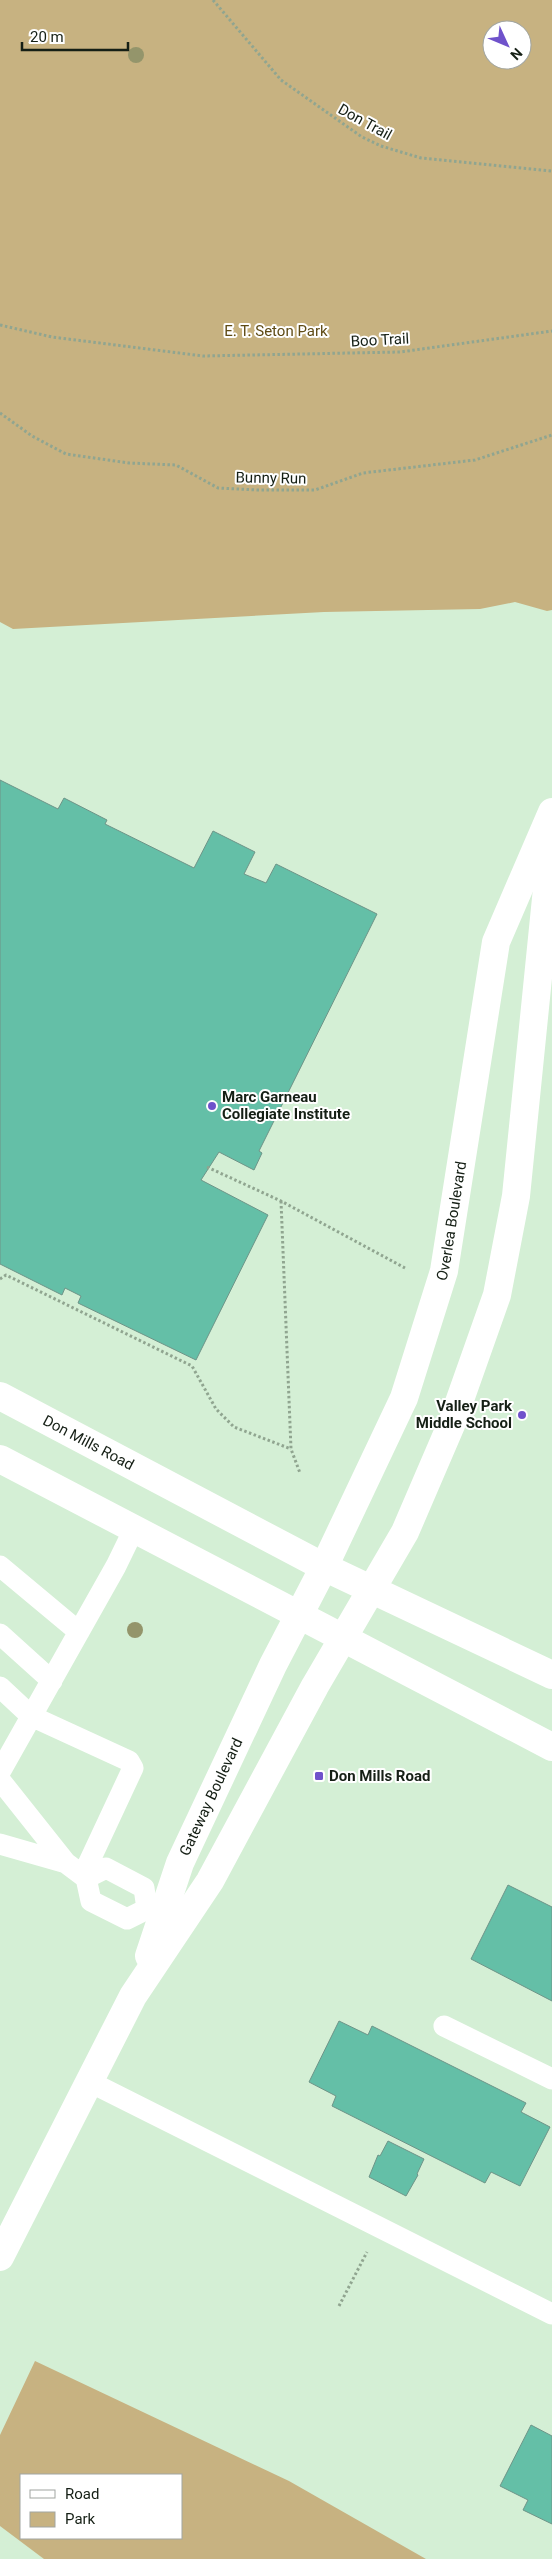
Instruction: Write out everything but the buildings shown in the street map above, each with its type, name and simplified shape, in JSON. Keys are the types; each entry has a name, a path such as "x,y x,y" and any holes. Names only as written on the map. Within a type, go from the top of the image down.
{"main road":[{"name":"Overlea Boulevard","path":"300,1615 404,1398 441,1280 473,1096 496,942 552,812"},
{"path":"342,1638 405,1532 451,1426 497,1295 516,1196 552,839"},
{"name":"Don Mills Road","path":"0,1396 324,1567 552,1675"},
{"path":"0,1459 552,1747"},
{"name":"Gateway Boulevard","path":"139,1985 155,1912 273,1665 300,1615"},
{"name":"Gateway Boulevard","path":"0,2257 139,1985 210,1882 342,1638"}],"lane":[{"path":"3,1759 32,1716 80,1632 134,1529"},
{"path":"0,1566 80,1632"},
{"path":"0,1634 52,1681"},
{"path":"0,1687 32,1716 129,1761 133,1768 78,1872"},
{"path":"0,1780 78,1872 92,1901 127,1919 155,1912 144,1888 114,1871 106,1868 78,1872 0,1844"},
{"path":"444,2026 552,2079"},
{"path":"90,2082 552,2314"}],"path":[{"name":"Don Trail","path":"213,0 281,80 362,137 380,146 421,158 552,171"},
{"name":"Boo Trail","path":"0,325 52,337 203,356 400,352 552,331"},
{"name":"Bunny Run","path":"0,413 32,436 66,454 130,463 176,465 218,488 258,490 315,490 363,473 475,460 552,435"},
{"path":"207,1167 281,1201 406,1268"},
{"path":"281,1201 291,1449 300,1474"},
{"path":"0,1279 6,1275 192,1366 216,1409 234,1427 291,1449"},
{"path":"339,2306 379,2227"}],"green space":[{"name":"E. T. Seton Park","path":"0,0 552,0 552,610 547,611 515,602 480,609 324,612 13,629 0,622"},
{"path":"35,2361 289,2481 426,2559 44,2559 0,2526 0,2435"}],"place":[{"name":"Marc Garneau Collegiate Institute","path":"212,1106"},
{"name":"Valley Park Middle School","path":"522,1415"},
{"name":"Don Mills Road","path":"319,1776"}]}
